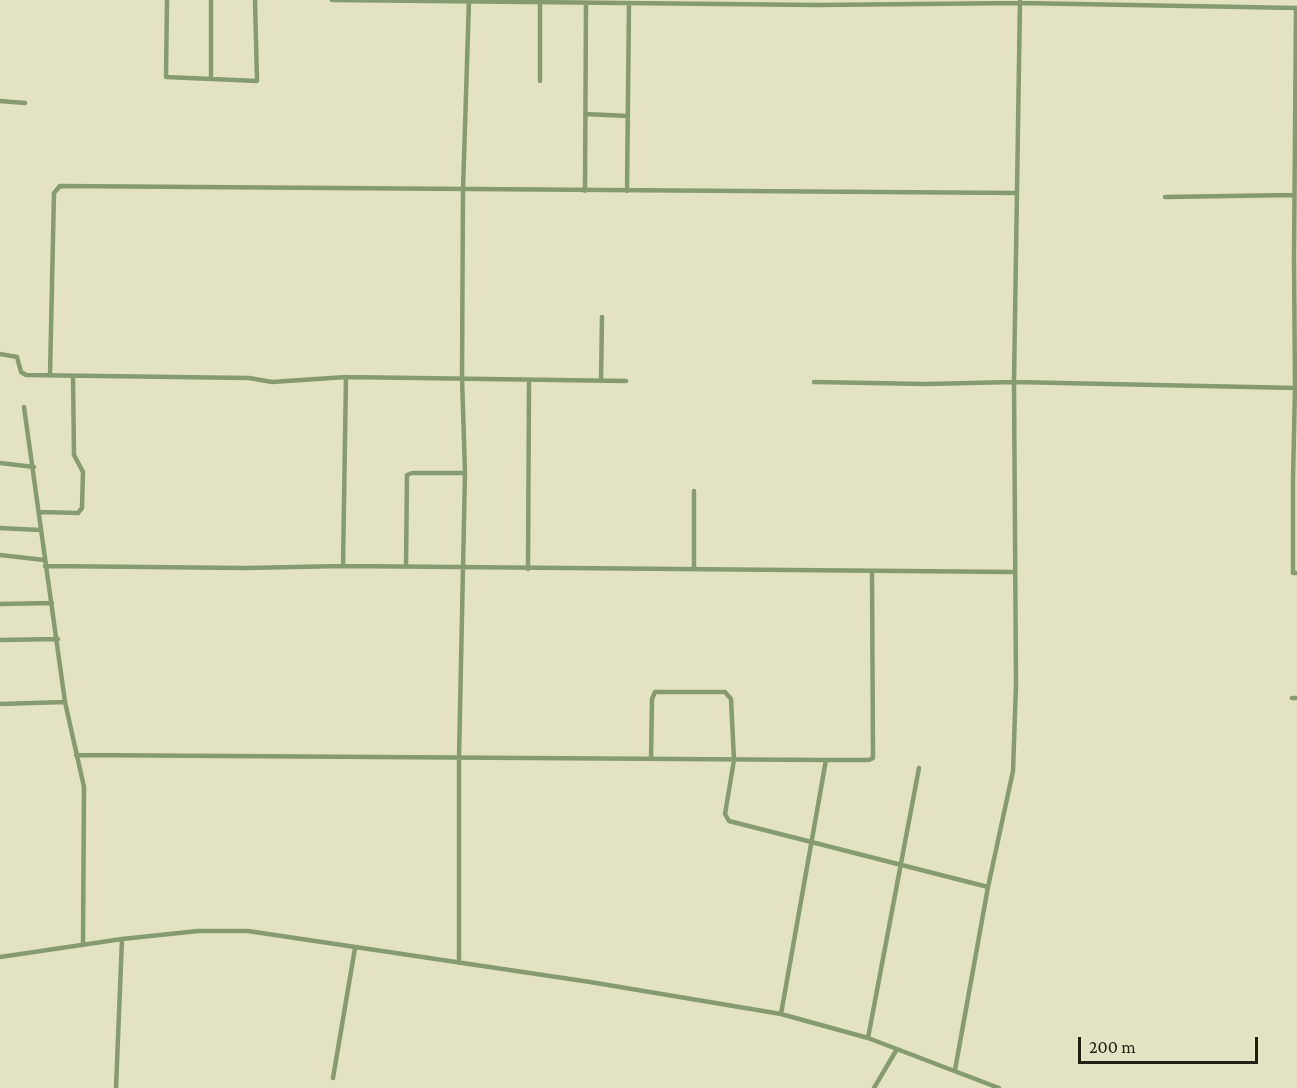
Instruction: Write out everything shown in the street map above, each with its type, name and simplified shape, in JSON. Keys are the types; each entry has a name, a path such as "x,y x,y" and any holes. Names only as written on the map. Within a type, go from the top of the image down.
{"street":[{"path":"167,0 166,77 257,81 255,0"},
{"path":"211,0 211,79"},
{"path":"332,0 586,3 1020,2 1297,8 1293,573 1297,573"},
{"path":"459,963 459,759 465,472 462,377 463,190 469,1"},
{"path":"540,2 540,81"},
{"path":"955,1070 988,887 1013,771 1016,685 1014,382 1020,2"},
{"path":"585,191 586,3"},
{"path":"627,191 628,3"},
{"path":"0,101 25,103"},
{"path":"585,114 628,116"},
{"path":"50,375 54,193 60,186 1016,193"},
{"path":"1165,197 1294,195"},
{"path":"601,381 602,317"},
{"path":"0,354 17,357 23,374 73,377 249,378 272,382 346,377 626,381"},
{"path":"40,512 78,513 82,508 83,472 74,455 73,377"},
{"path":"343,566 346,377"},
{"path":"528,569 529,380"},
{"path":"814,382 926,384 1014,382 1296,388"},
{"path":"24,407 65,702 84,787 83,945"},
{"path":"0,463 34,467"},
{"path":"406,567 407,476 412,473 465,472"},
{"path":"694,491 694,569"},
{"path":"0,528 40,531"},
{"path":"0,555 45,562 246,568 343,566 1015,572"},
{"path":"76,755 869,760 873,758 872,572"},
{"path":"0,604 52,603"},
{"path":"0,640 58,639"},
{"path":"651,759 652,699 655,692 728,693 731,702 734,760 725,813 729,820 988,887"},
{"path":"0,704 65,702"},
{"path":"781,1014 826,760"},
{"path":"867,1038 919,768"},
{"path":"0,957 122,939 198,931 236,930 590,982 781,1014 867,1038 999,1088"},
{"path":"116,1088 122,939"},
{"path":"333,1078 355,948"},
{"path":"874,1088 897,1049"}]}
